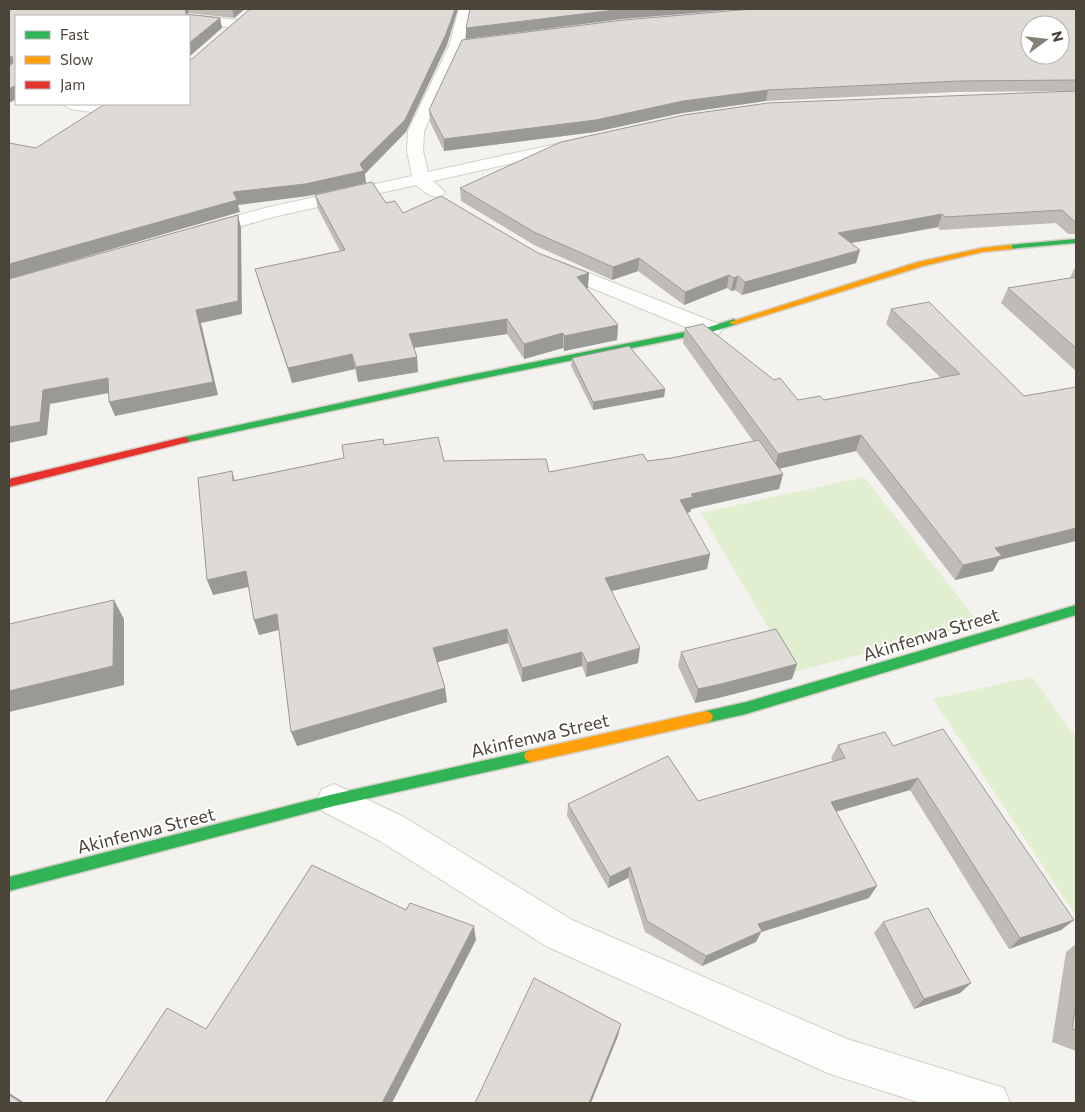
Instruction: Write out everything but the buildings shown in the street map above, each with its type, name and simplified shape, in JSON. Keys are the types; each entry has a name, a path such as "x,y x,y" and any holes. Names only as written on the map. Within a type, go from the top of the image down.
{"street":[{"path":"447,201 421,180 414,151 416,130 456,46 465,9"},
{"path":"224,36 249,14"},
{"path":"190,19 238,24"},
{"path":"456,46 475,43"},
{"path":"78,105 115,110 137,105"},
{"path":"186,236 269,212 585,143"},
{"path":"9,483 223,432 455,381 711,329 921,264 982,250 1076,241"},
{"path":"538,257 711,329"},
{"name":"Akinfenwa Street","path":"9,884 334,800 746,708 1076,610"},
{"path":"334,800 392,829 559,934 846,1059 989,1103"}],"green space":[{"path":"864,477 979,623 794,672 701,513"},
{"path":"1032,677 1076,738 1076,916 933,699"}],"traffic: fast":[{"path":"1009,247 1076,241"},
{"path":"184,440 455,381 711,329 734,322"},
{"path":"706,717 746,708 1076,610"},
{"path":"9,884 334,800 531,756"}],"traffic: slow":[{"path":"734,322 921,264 982,250 1009,247"},
{"path":"531,756 706,717"}],"traffic: jam":[{"path":"9,483 184,440"}]}
